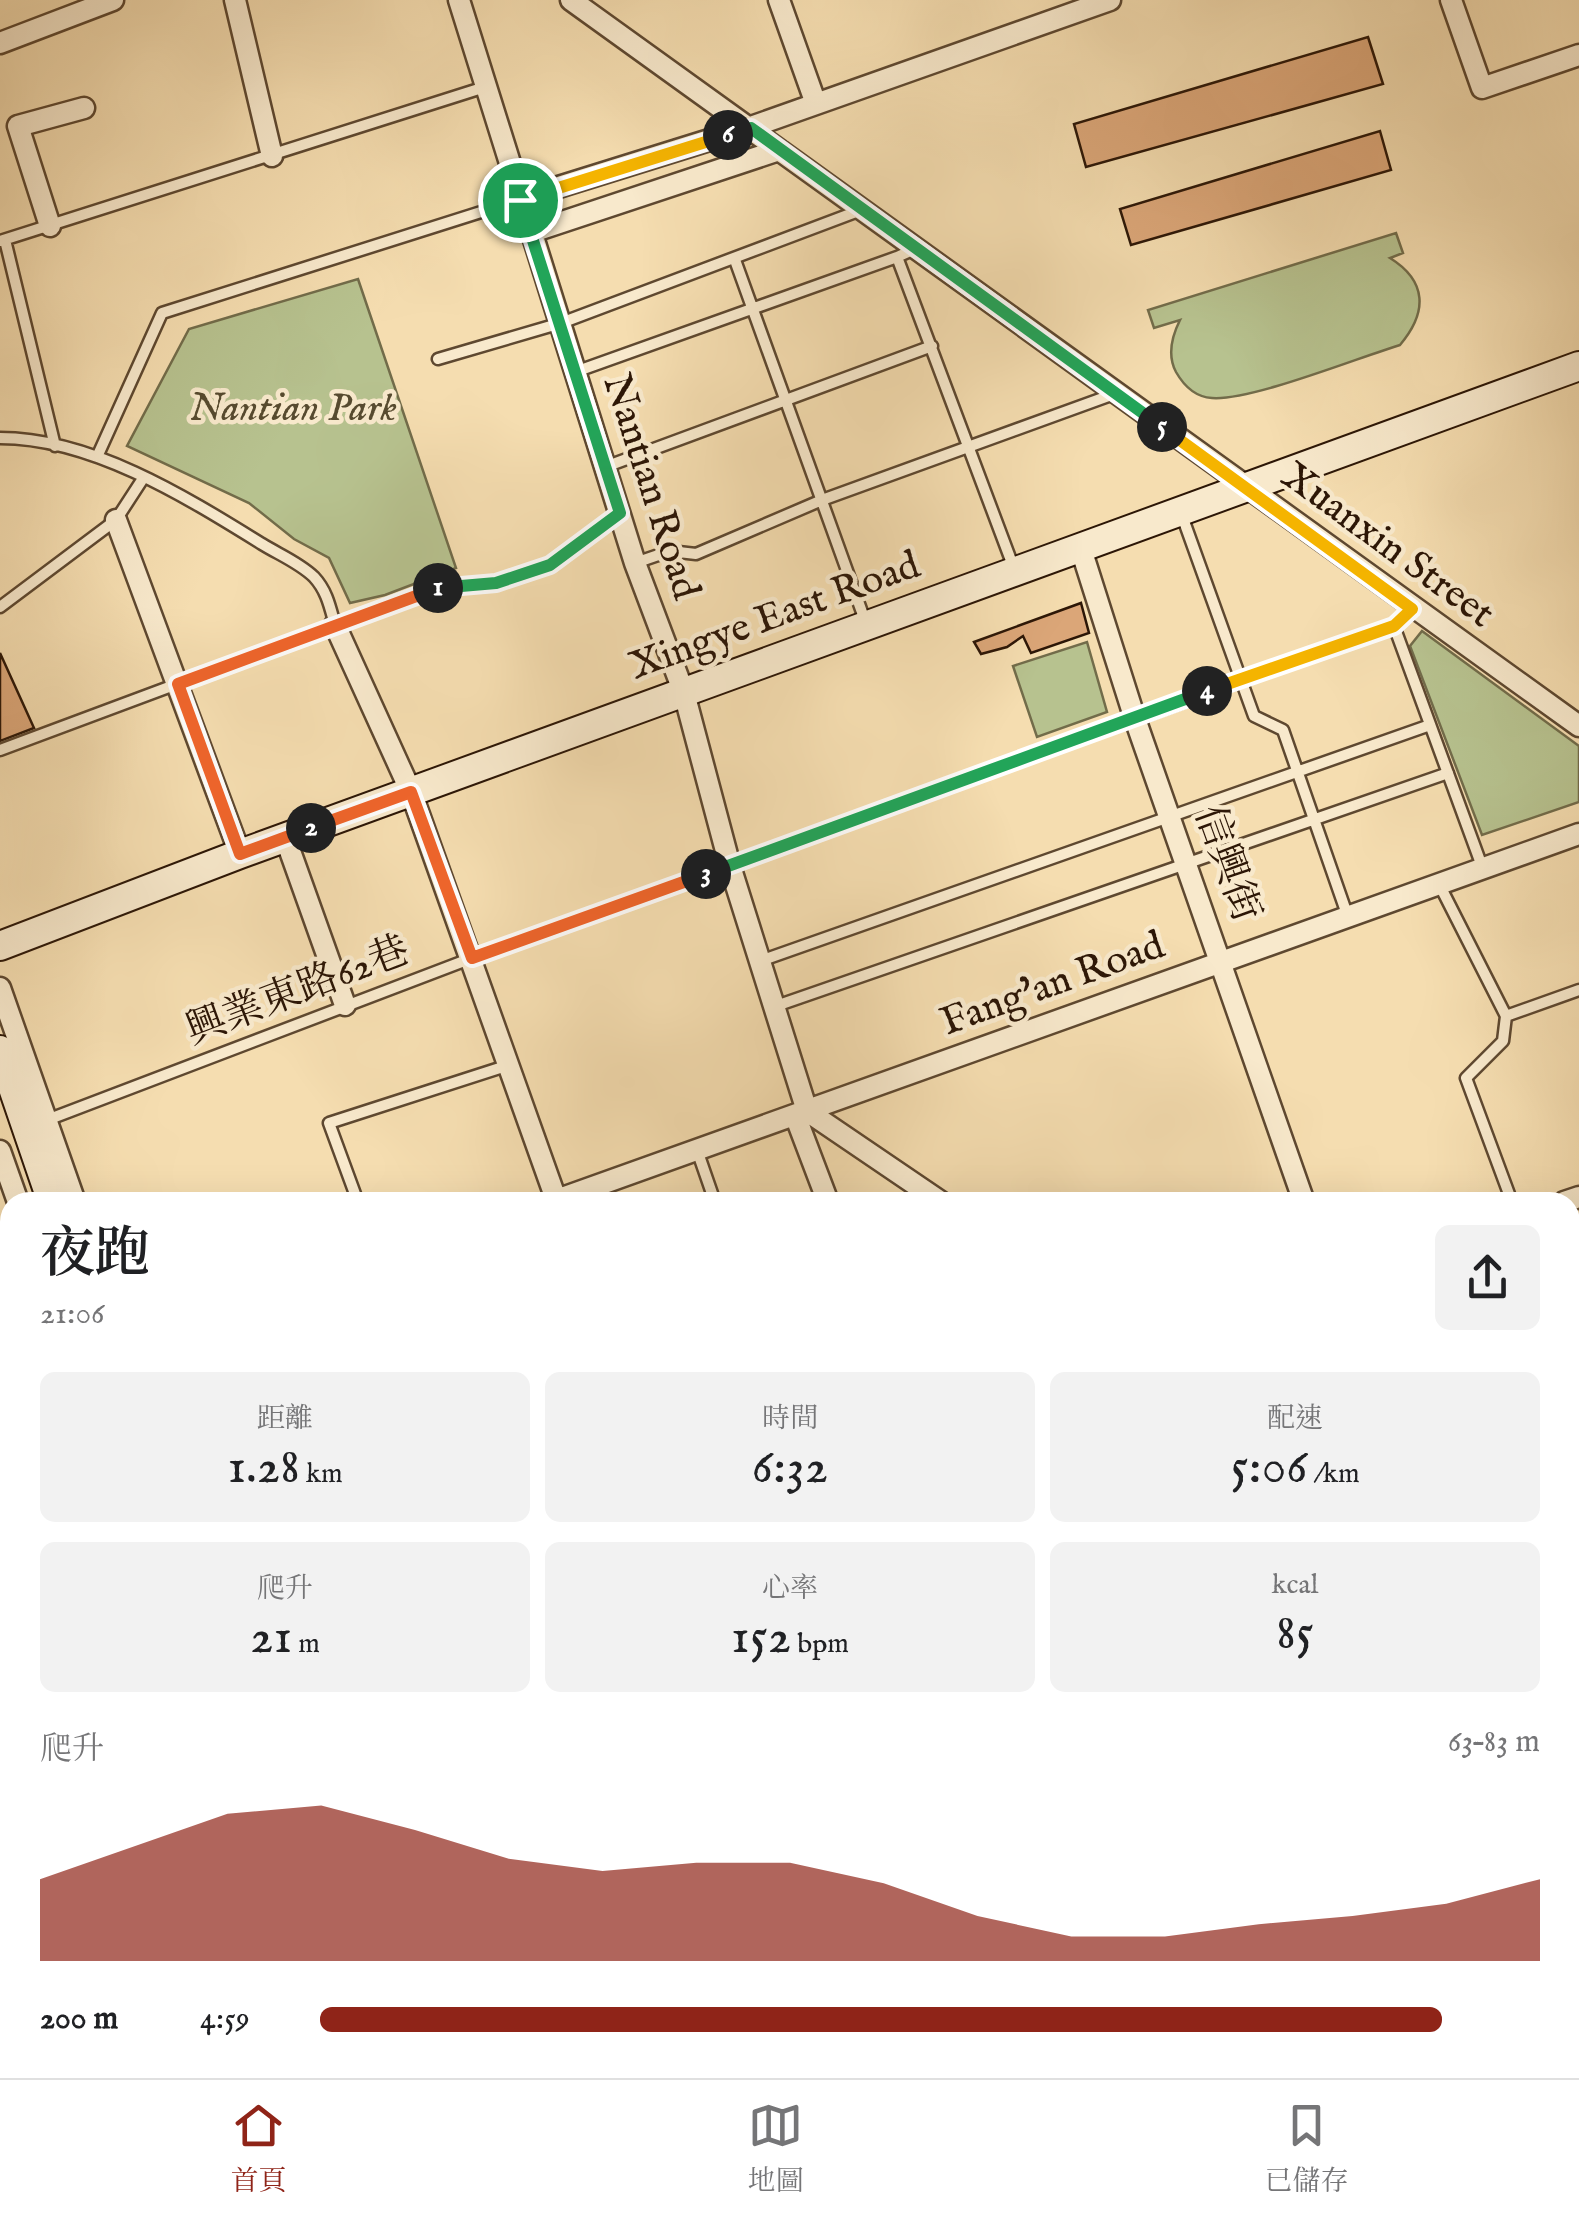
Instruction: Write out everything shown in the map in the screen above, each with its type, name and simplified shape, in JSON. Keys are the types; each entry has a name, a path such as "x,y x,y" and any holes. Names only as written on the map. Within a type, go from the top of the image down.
{"street":[{"path":"0,43 113,0"},
{"path":"235,0 272,156"},
{"name":"Nantian Road","path":"460,0 635,563 684,693 730,866 776,1006 801,1113 825,1192"},
{"name":"Xuanxin Street","path":"571,0 1579,726"},
{"path":"779,0 816,104"},
{"path":"520,200 751,128 1110,0"},
{"path":"1451,0 1482,88 1579,55"},
{"path":"50,226 18,126 84,108"},
{"path":"532,232 779,150"},
{"name":"Xingye East Road","path":"0,946 240,854 1579,366"},
{"path":"116,520 240,854"},
{"name":"信興街","path":"1080,548 1134,716 1301,1192"},
{"path":"335,626 411,792 552,1192"},
{"name":"Fang'an Road","path":"582,1192 1578,837"},
{"path":"285,838 345,1005"},
{"path":"0,988 72,1192"},
{"path":"0,1050 49,1192"},
{"path":"0,1090 36,1192"},
{"path":"801,1113 925,1192"},
{"path":"0,1151 14,1192"}],"lane":[{"path":"56,446 3,240 485,87"},
{"path":"96,458 162,313 520,200"},
{"path":"438,359 561,323 861,210"},
{"path":"576,372 918,248"},
{"path":"897,256 1015,572"},
{"path":"734,260 867,626"},
{"path":"606,467 932,346"},
{"path":"635,563 670,550 696,554 822,500 1116,394"},
{"path":"0,438 56,446 96,458 210,512 311,574 326,593 335,626"},
{"path":"0,607 116,520 142,480"},
{"path":"1181,512 1254,716 1283,730 1348,917"},
{"path":"0,750 450,584 496,583 550,565 620,513"},
{"name":"興業東路62巷","path":"48,1120 472,958 1134,716 1394,626 1412,609"},
{"path":"1394,626 1483,869"},
{"path":"763,960 1430,725"},
{"path":"776,1006 1448,773"},
{"path":"1439,884 1506,1016 1504,1042 1466,1078 1508,1192"},
{"path":"1506,1016 1579,990"},
{"path":"354,1192 329,1122 509,1065"},
{"path":"697,1150 712,1192"}],"green space":[{"path":"1396,233 1403,253 1390,258 1411,277 1419,298 1415,321 1400,345 1277,386 1230,397 1200,395 1179,377 1171,352 1180,320 1154,328 1148,310"},
{"name":"Nantian Park","path":"358,279 456,568 385,595 350,603 329,558 294,539 249,503 127,446 189,329"},
{"path":"1422,631 1579,746 1579,802 1482,835 1410,646"},
{"path":"1087,642 1107,712 1037,737 1013,666"}],"building":[{"path":"1368,37 1383,84 1086,167 1074,124"},
{"path":"1380,131 1391,170 1131,245 1120,209"},
{"path":"1081,603 1089,633 1031,653 1023,636 1007,647 981,654 974,642"},
{"path":"0,653 34,728 0,741"}],"route":[{"path":"751,128 1412,609 1394,626 1134,716 472,958 411,792 240,854 178,684 450,584 496,583 550,565 620,513 520,200 751,128"}]}
